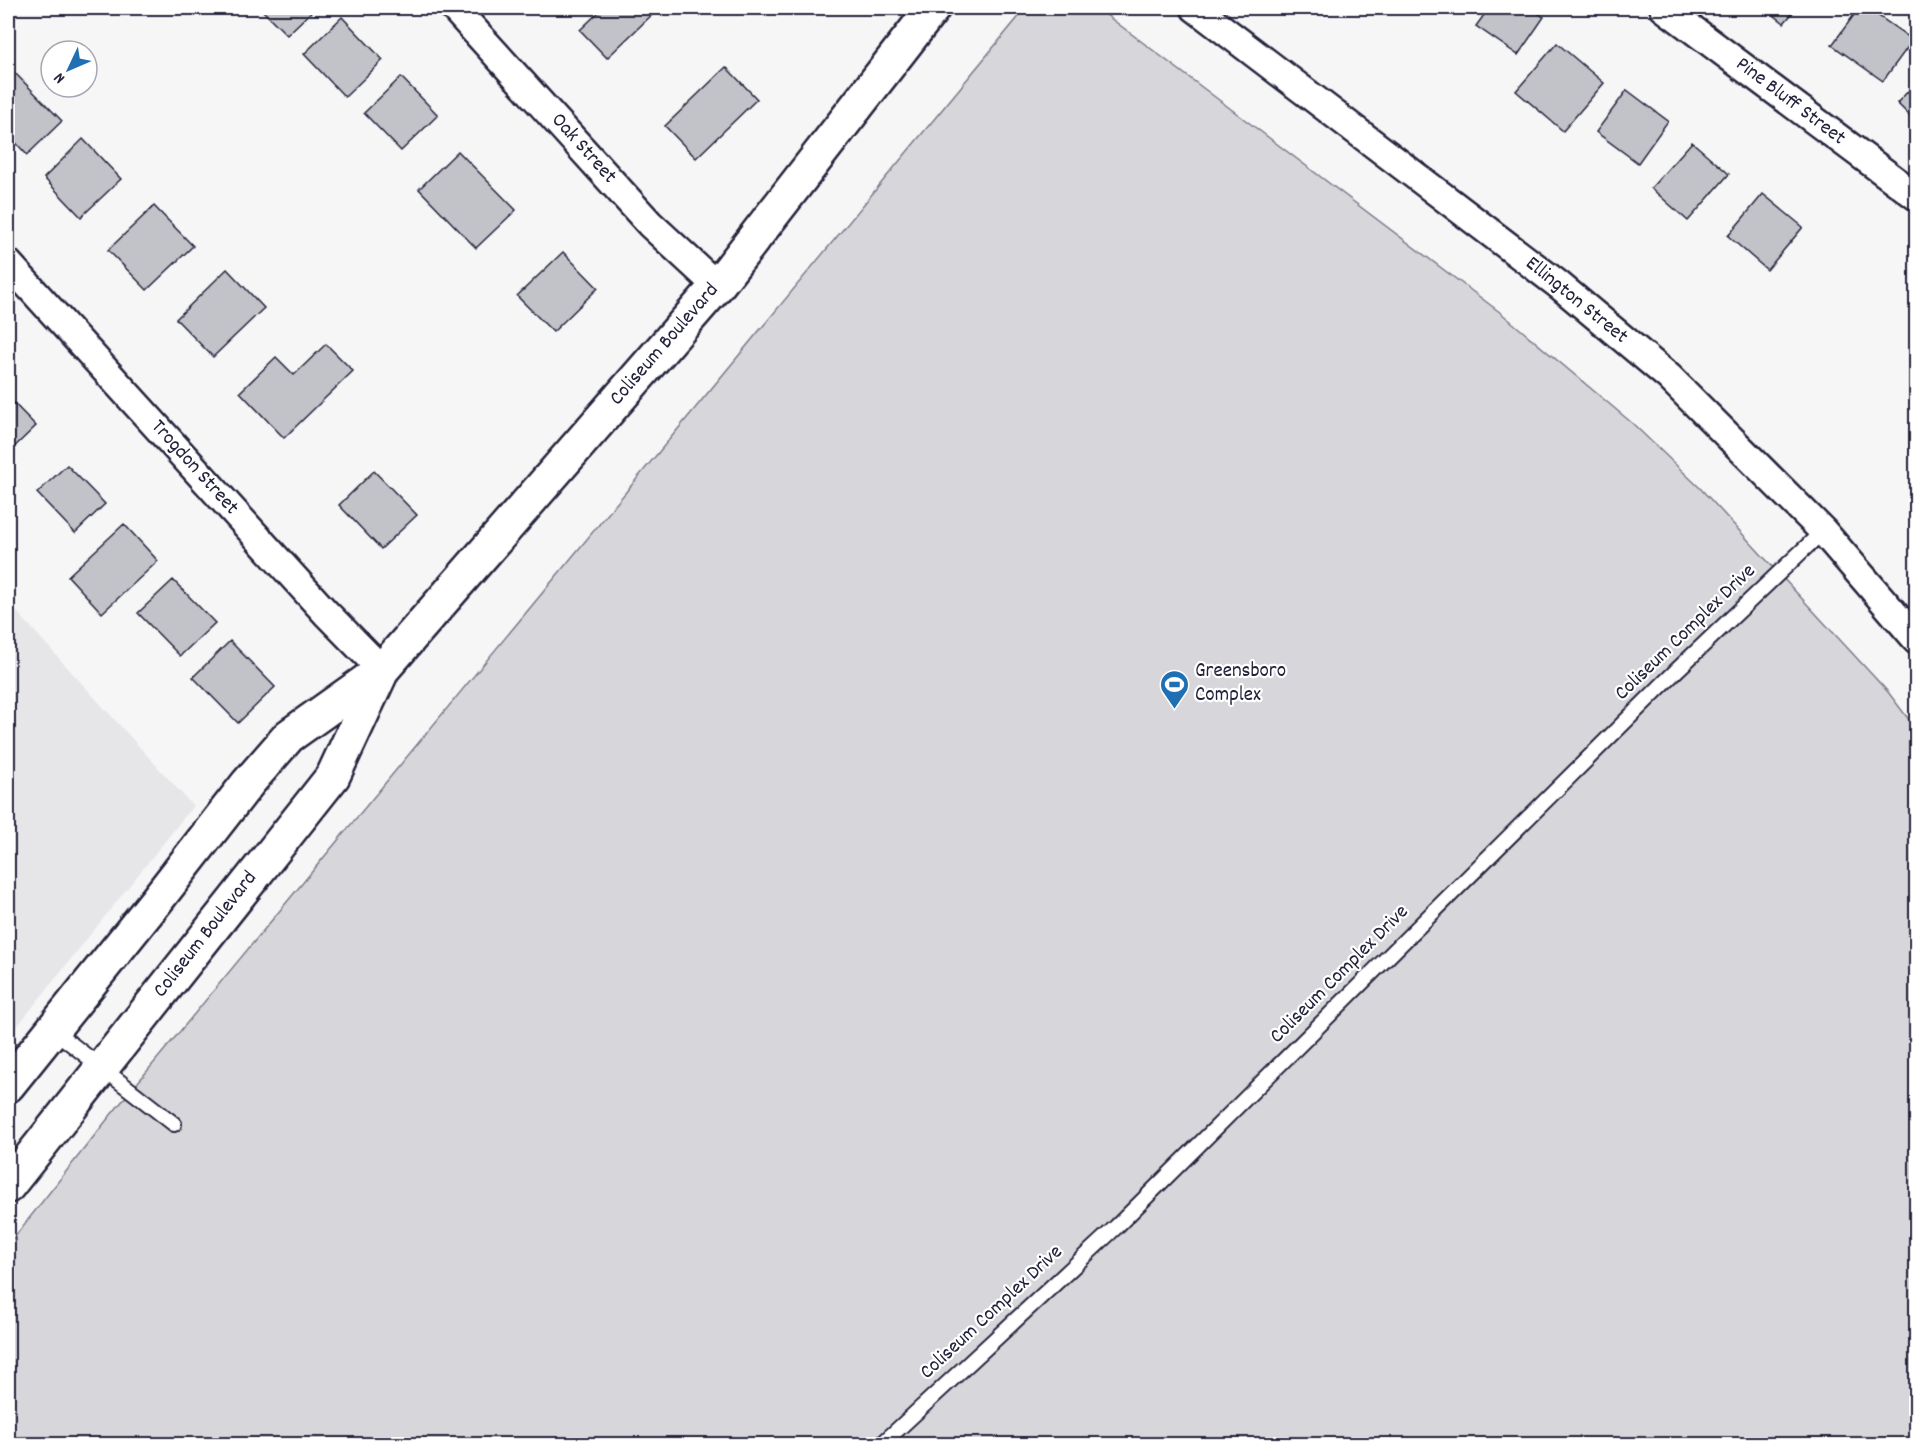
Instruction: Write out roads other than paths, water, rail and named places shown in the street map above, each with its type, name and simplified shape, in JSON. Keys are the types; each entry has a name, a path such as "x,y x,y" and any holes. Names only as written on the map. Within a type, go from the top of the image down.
{"main road":[{"name":"Coliseum Boulevard","path":"8,1085 248,783 289,736 382,670 717,286 933,8"},
{"name":"Coliseum Boulevard","path":"8,1186 333,776 382,670"}],"street":[{"name":"Oak Street","path":"454,8 650,224 717,286"},
{"name":"Ellington Street","path":"1195,8 1559,285 1669,377 1823,531 1917,639"},
{"name":"Pine Bluff Street","path":"1664,8 1917,196"},
{"name":"Trogdon Street","path":"8,263 326,613 382,670"}],"lane":[{"name":"Coliseum Complex Drive","path":"882,1444 1116,1227 1677,670 1823,531"},
{"path":"52,1029 174,1124"}],"place":[{"name":"Greensboro Complex","path":"1174,710"}]}
